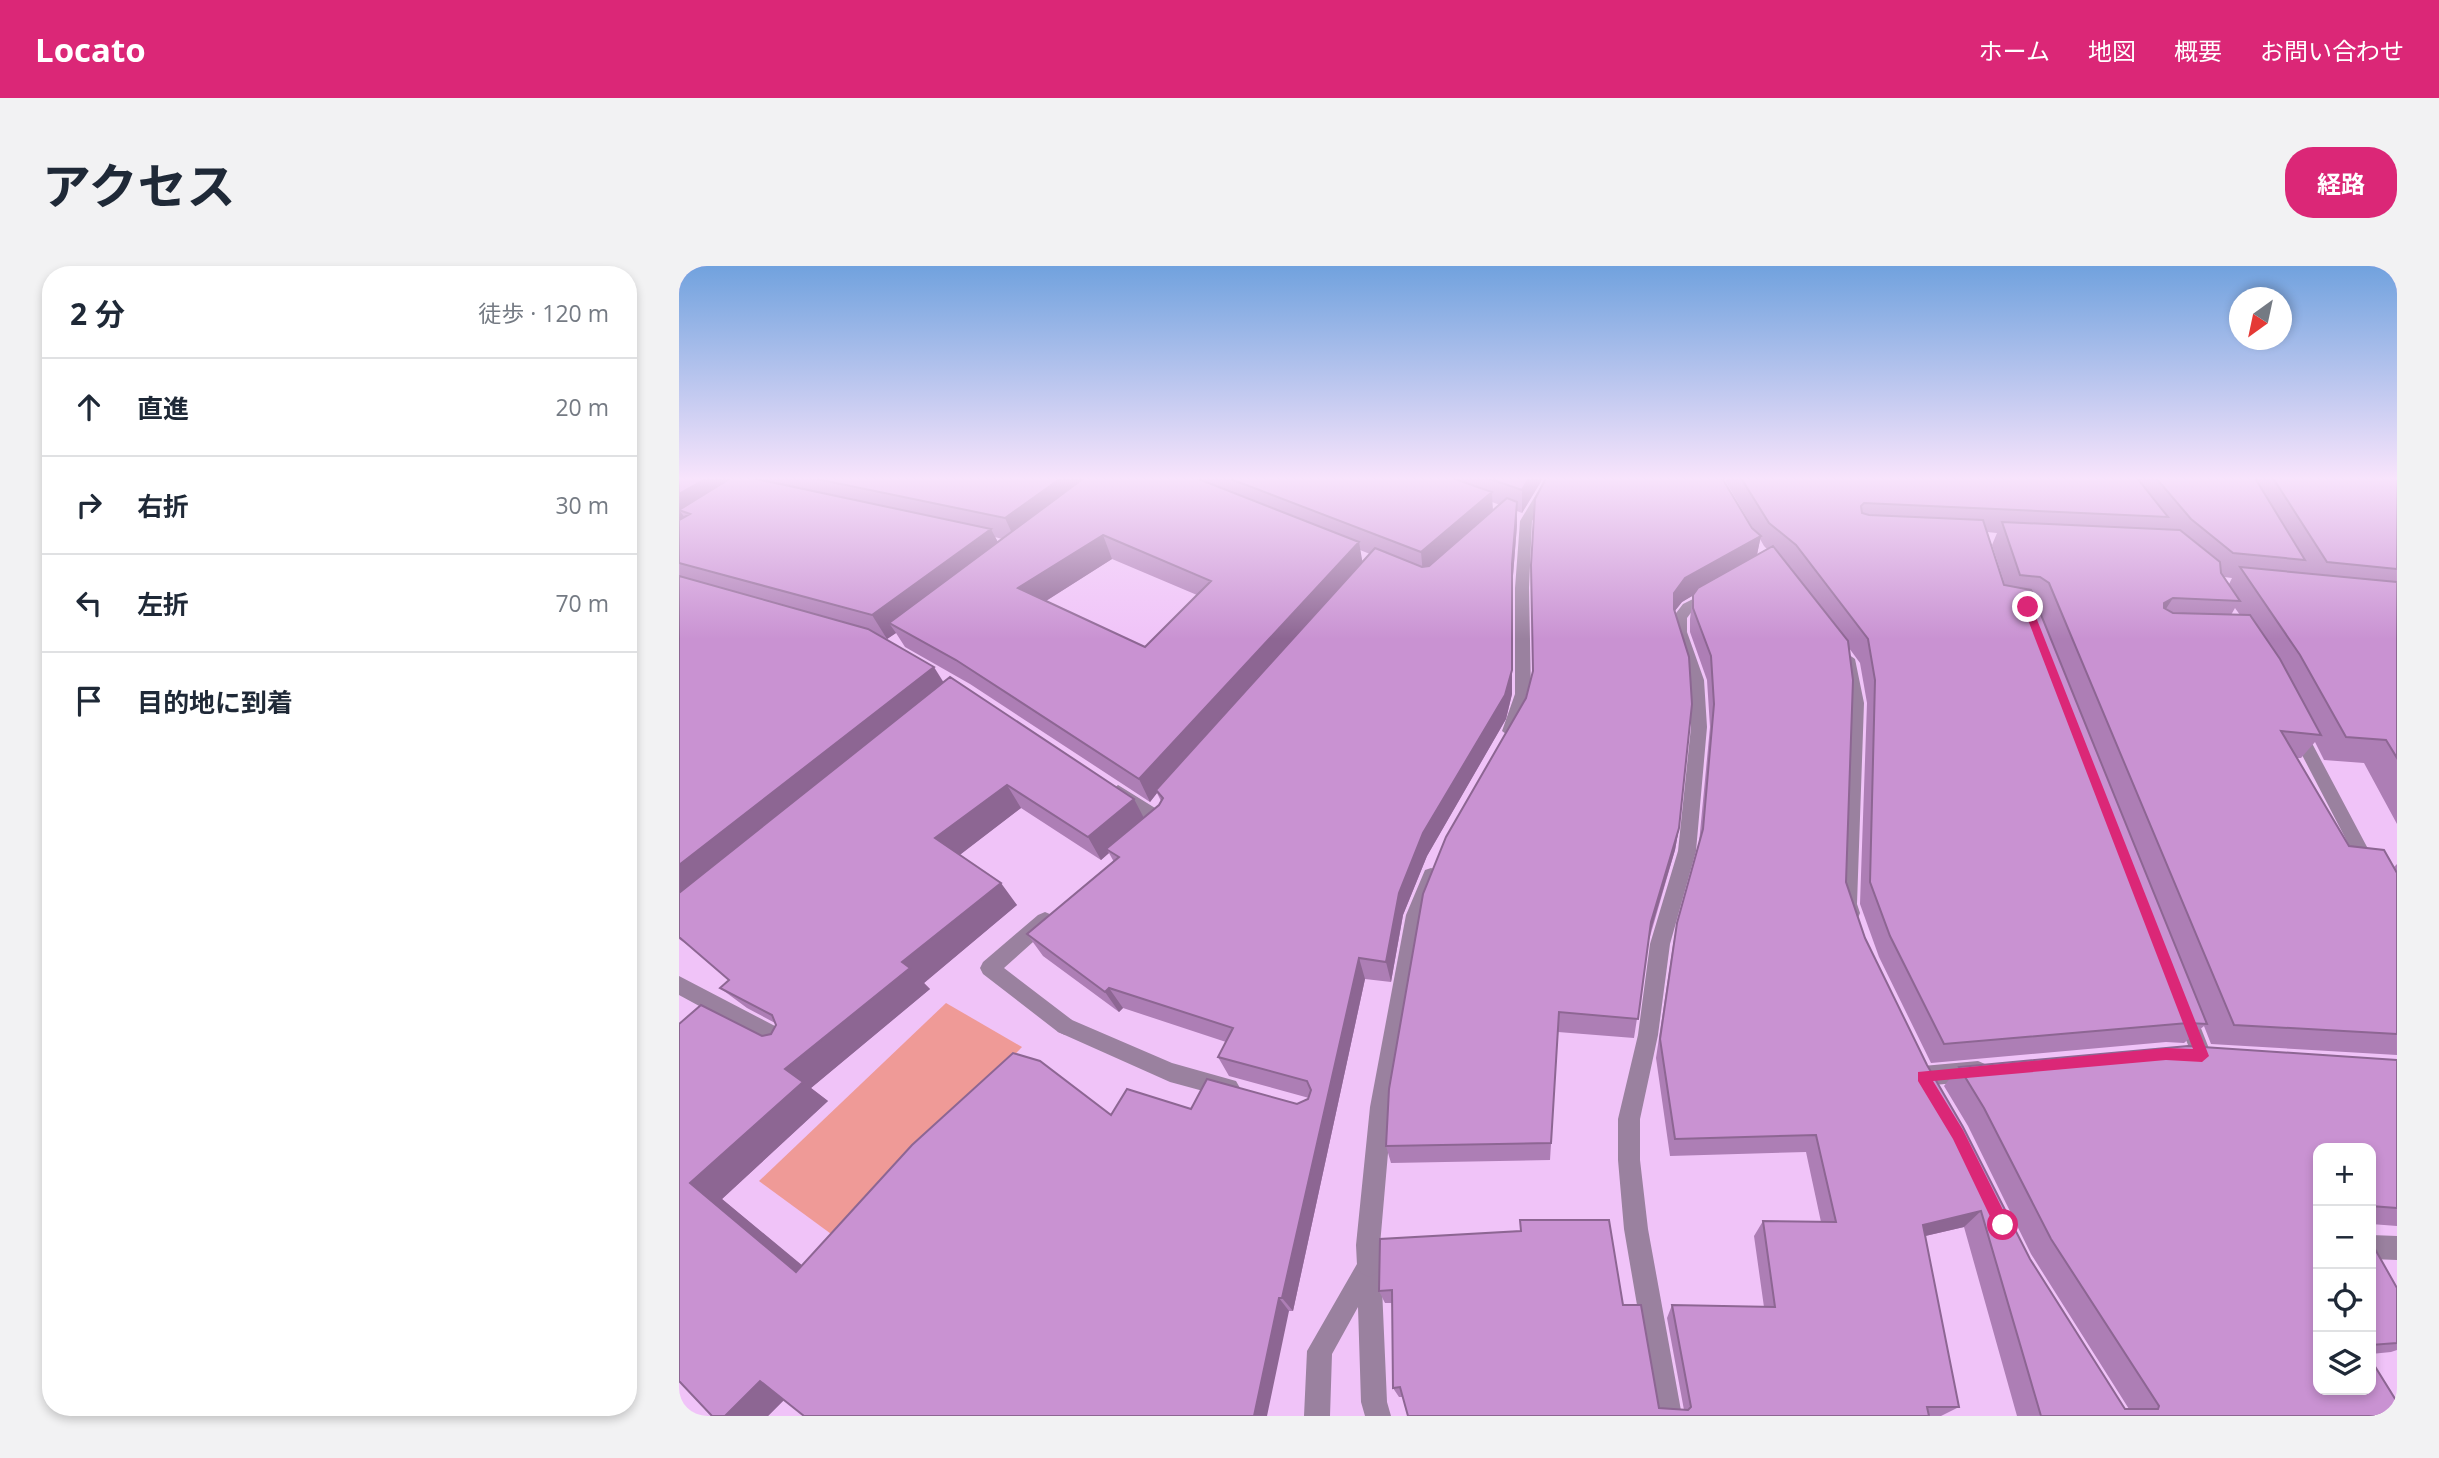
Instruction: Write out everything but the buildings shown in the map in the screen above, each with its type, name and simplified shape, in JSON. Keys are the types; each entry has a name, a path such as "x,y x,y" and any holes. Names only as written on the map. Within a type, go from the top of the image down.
{"street":[{"path":"1502,747 1516,720 1523,694 1521,532"},
{"path":"1669,1416 1636,1229 1629,1160 1629,1119 1648,1035 1660,944 1689,838 1699,727 1696,680 1681,632 1680,617 1688,607 1723,587"},
{"path":"1837,644 1850,663 1857,703 1848,904 1860,937"},
{"path":"2290,716 2378,885"},
{"path":"1108,785 1156,809 1162,821 1142,838"},
{"path":"1378,1416 1374,1402 1368,1245 1380,1117 1415,915 1439,857"},
{"path":"1061,907 990,968 1065,1026 1170,1072 1244,1092"},
{"path":"679,985 789,1045"},
{"path":"2177,992 2209,1056 2178,1055"},
{"path":"1912,1053 1937,1100"},
{"path":"1923,1076 2004,1069"},
{"path":"2376,1247 2397,1248"},
{"path":"1317,1416 1320,1351 1369,1265"}],"shaded area":[{"path":"946,1003 1022,1047 838,1239 759,1181"}],"route":[{"path":"2003,1225 1958,1135 1923,1076 2166,1054 2202,1056 2028,607"}]}
